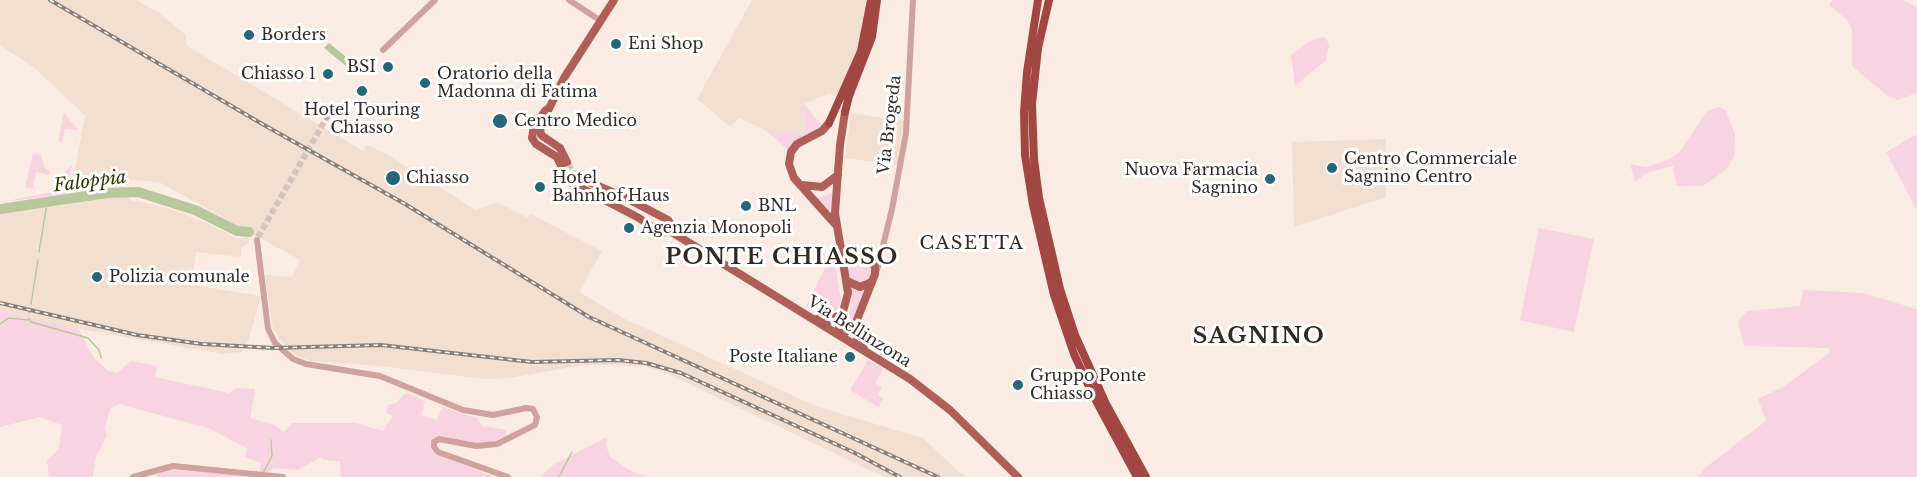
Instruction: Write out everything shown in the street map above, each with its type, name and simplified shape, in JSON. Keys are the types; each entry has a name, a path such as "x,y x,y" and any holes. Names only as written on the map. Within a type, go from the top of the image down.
{"highway":[{"path":"829,123 861,51 871,0"},
{"path":"845,112 872,37 877,0"},
{"path":"1038,0 1027,72 1024,121 1028,177 1060,289 1081,350 1106,404 1146,477"},
{"path":"1049,0 1036,63 1032,110 1036,174 1045,240 1057,302 1074,354 1102,414 1137,477"}],"main road":[{"path":"564,163 532,140 532,131 614,0"},
{"path":"546,110 540,133 558,146 564,163"},
{"path":"845,112 838,175 837,227 847,281 848,300 837,334 843,334 855,325"},
{"path":"539,120 536,137 564,163"},
{"path":"829,123 822,131 800,141 791,152 790,170 800,184 831,216 837,227"},
{"name":"Via Bellinzona","path":"564,163 568,181 658,229 663,234 670,231"},
{"path":"800,184 813,188 822,187 838,175"},
{"name":"Via Bellinzona","path":"589,182 626,198 671,223 670,231"},
{"path":"658,229 658,224 663,220"},
{"name":"Via Bellinzona","path":"670,231 915,383 950,410 1018,477"},
{"path":"842,249 866,257 875,267 874,278 855,325 857,338 865,351"},
{"path":"845,268 853,259 866,257"},
{"path":"847,281 860,287 874,278"},
{"path":"811,318 829,321 843,313"}],"street":[{"path":"383,50 435,0"},
{"path":"569,0 601,21"},
{"name":"Via Brogeda","path":"874,278 906,133 912,1"},
{"path":"327,117 333,107"},
{"path":"257,240 268,329 275,343 293,359 306,364 387,378 463,410 493,415 526,408 533,409 537,417 535,425 497,444 476,446 441,439 434,442 438,452 508,477"},
{"path":"866,257 877,257 881,252"},
{"path":"133,477 174,466 283,477"}],"shaded area":[{"path":"0,0 136,0 159,13 186,35 187,46 363,151 367,145 390,156 476,210 497,202 528,218 530,214 602,251 579,292 623,318 818,407 923,438 967,477 884,477 662,371 642,366 583,365 509,378 483,379 379,366 311,361 299,357 289,351 273,329 265,275 292,277 300,260 159,182 121,179 130,200 168,208 209,224 237,239 249,237 249,243 241,247 241,257 196,252 193,278 193,285 261,296 249,339 241,352 223,354 79,329 0,311 0,213 68,205 85,116 36,69 0,45"},
{"path":"752,0 867,0 858,52 838,97 829,93 804,104 805,131 767,131 739,118 730,127 697,99"},
{"path":"1833,0 1903,0 1917,7 1917,93 1898,100 1888,96 1852,66 1852,29 1847,20 1829,5"},
{"path":"1321,37 1326,38 1329,45 1326,60 1295,86 1291,55 1309,42"},
{"path":"329,43 356,65 351,70 324,48"},
{"path":"804,104 822,126 802,137 789,151 767,131 805,131"},
{"path":"1720,107 1726,111 1735,135 1734,157 1726,170 1703,186 1677,186 1673,166 1646,173 1635,182 1630,164 1646,167 1670,159 1679,153 1707,111"},
{"path":"64,113 78,130 65,129 62,143 58,141"},
{"path":"851,113 904,121 897,165 845,158"},
{"path":"1917,134 1917,210 1886,152"},
{"path":"1386,139 1386,197 1294,227 1292,142"},
{"path":"33,154 41,155 45,168 50,171 50,175 36,172 33,187 37,189 25,187"},
{"path":"72,164 67,194 2,202 52,192 66,193 68,178 63,177 63,174"},
{"path":"833,193 831,213 817,198"},
{"path":"1539,228 1594,239 1574,332 1520,320"},
{"path":"833,251 841,301 838,309 828,317 806,307"},
{"path":"860,259 868,263 872,271 868,279 860,283 852,279 848,271 852,263"},
{"path":"851,286 858,290 867,289 850,326 845,329 842,327 852,306"},
{"path":"1803,290 1863,293 1917,309 1917,477 1698,477 1705,468 1766,421 1758,399 1783,387 1829,353 1829,348 1744,346 1738,322 1747,311 1800,306"},
{"path":"0,311 79,329 93,357 108,371 117,373 131,361 157,366 155,377 229,393 237,388 255,389 250,418 274,425 284,432 292,423 356,423 383,431 393,416 386,413 388,405 396,403 406,393 425,401 421,415 437,420 442,407 477,418 482,426 506,430 506,436 491,442 475,443 438,436 430,442 431,450 438,455 495,477 341,477 340,461 323,460 322,457 297,470 274,468 266,473 260,473 261,463 245,457 247,448 208,428 119,404 110,409 105,428 107,436 96,456 93,477 49,477 47,461 59,449 62,425 40,417 0,427"},
{"path":"868,360 883,369 875,383 882,387 878,395 883,399 878,407 850,390"},
{"path":"607,437 606,445 610,457 631,471 647,477 540,477 554,464"},
{"path":"169,470 247,477 156,477 157,473"}],"waterway":[{"name":"Faloppia","path":"0,209 107,193 138,192 195,210 237,231 249,232"},
{"path":"39,252 47,203"},
{"path":"31,304 38,260"},
{"path":"0,324 9,318 28,320"},
{"path":"29,318 31,322 88,338 99,350 101,358"},
{"path":"263,473 272,456 271,440"},
{"path":"559,477 572,452"}],"tunnel":[{"path":"258,237 327,117"},
{"path":"567,162 572,173 589,182"}],"railway":[{"path":"50,0 405,204 589,317 938,477"},
{"path":"0,303 137,335 202,344 273,348 381,345 532,362 618,360 646,363 681,373 853,452 900,477"}],"place":[{"name":"Borders","path":"249,35"},
{"name":"Eni Shop","path":"616,44"},
{"name":"BSI","path":"388,67"},
{"name":"Chiasso 1","path":"328,74"},
{"name":"Oratorio della Madonna di Fatima","path":"425,83"},
{"name":"Hotel Touring Chiasso","path":"362,91"},
{"name":"Centro Medico","path":"500,121"},
{"name":"Centro Commerciale Sagnino Centro","path":"1332,168"},
{"name":"Chiasso","path":"393,178"},
{"name":"Nuova Farmacia Sagnino","path":"1270,179"},
{"name":"Hotel Bahnhof Haus","path":"540,187"},
{"name":"BNL","path":"746,206"},
{"name":"Agenzia Monopoli","path":"629,228"},
{"name":"Polizia comunale","path":"97,277"},
{"name":"Poste Italiane","path":"850,357"},
{"name":"Gruppo Ponte Chiasso","path":"1018,385"}],"district":[{"name":"CASETTA","path":"972,244"},
{"name":"PONTE CHIASSO","path":"782,258"},
{"name":"SAGNINO","path":"1259,337"}]}
